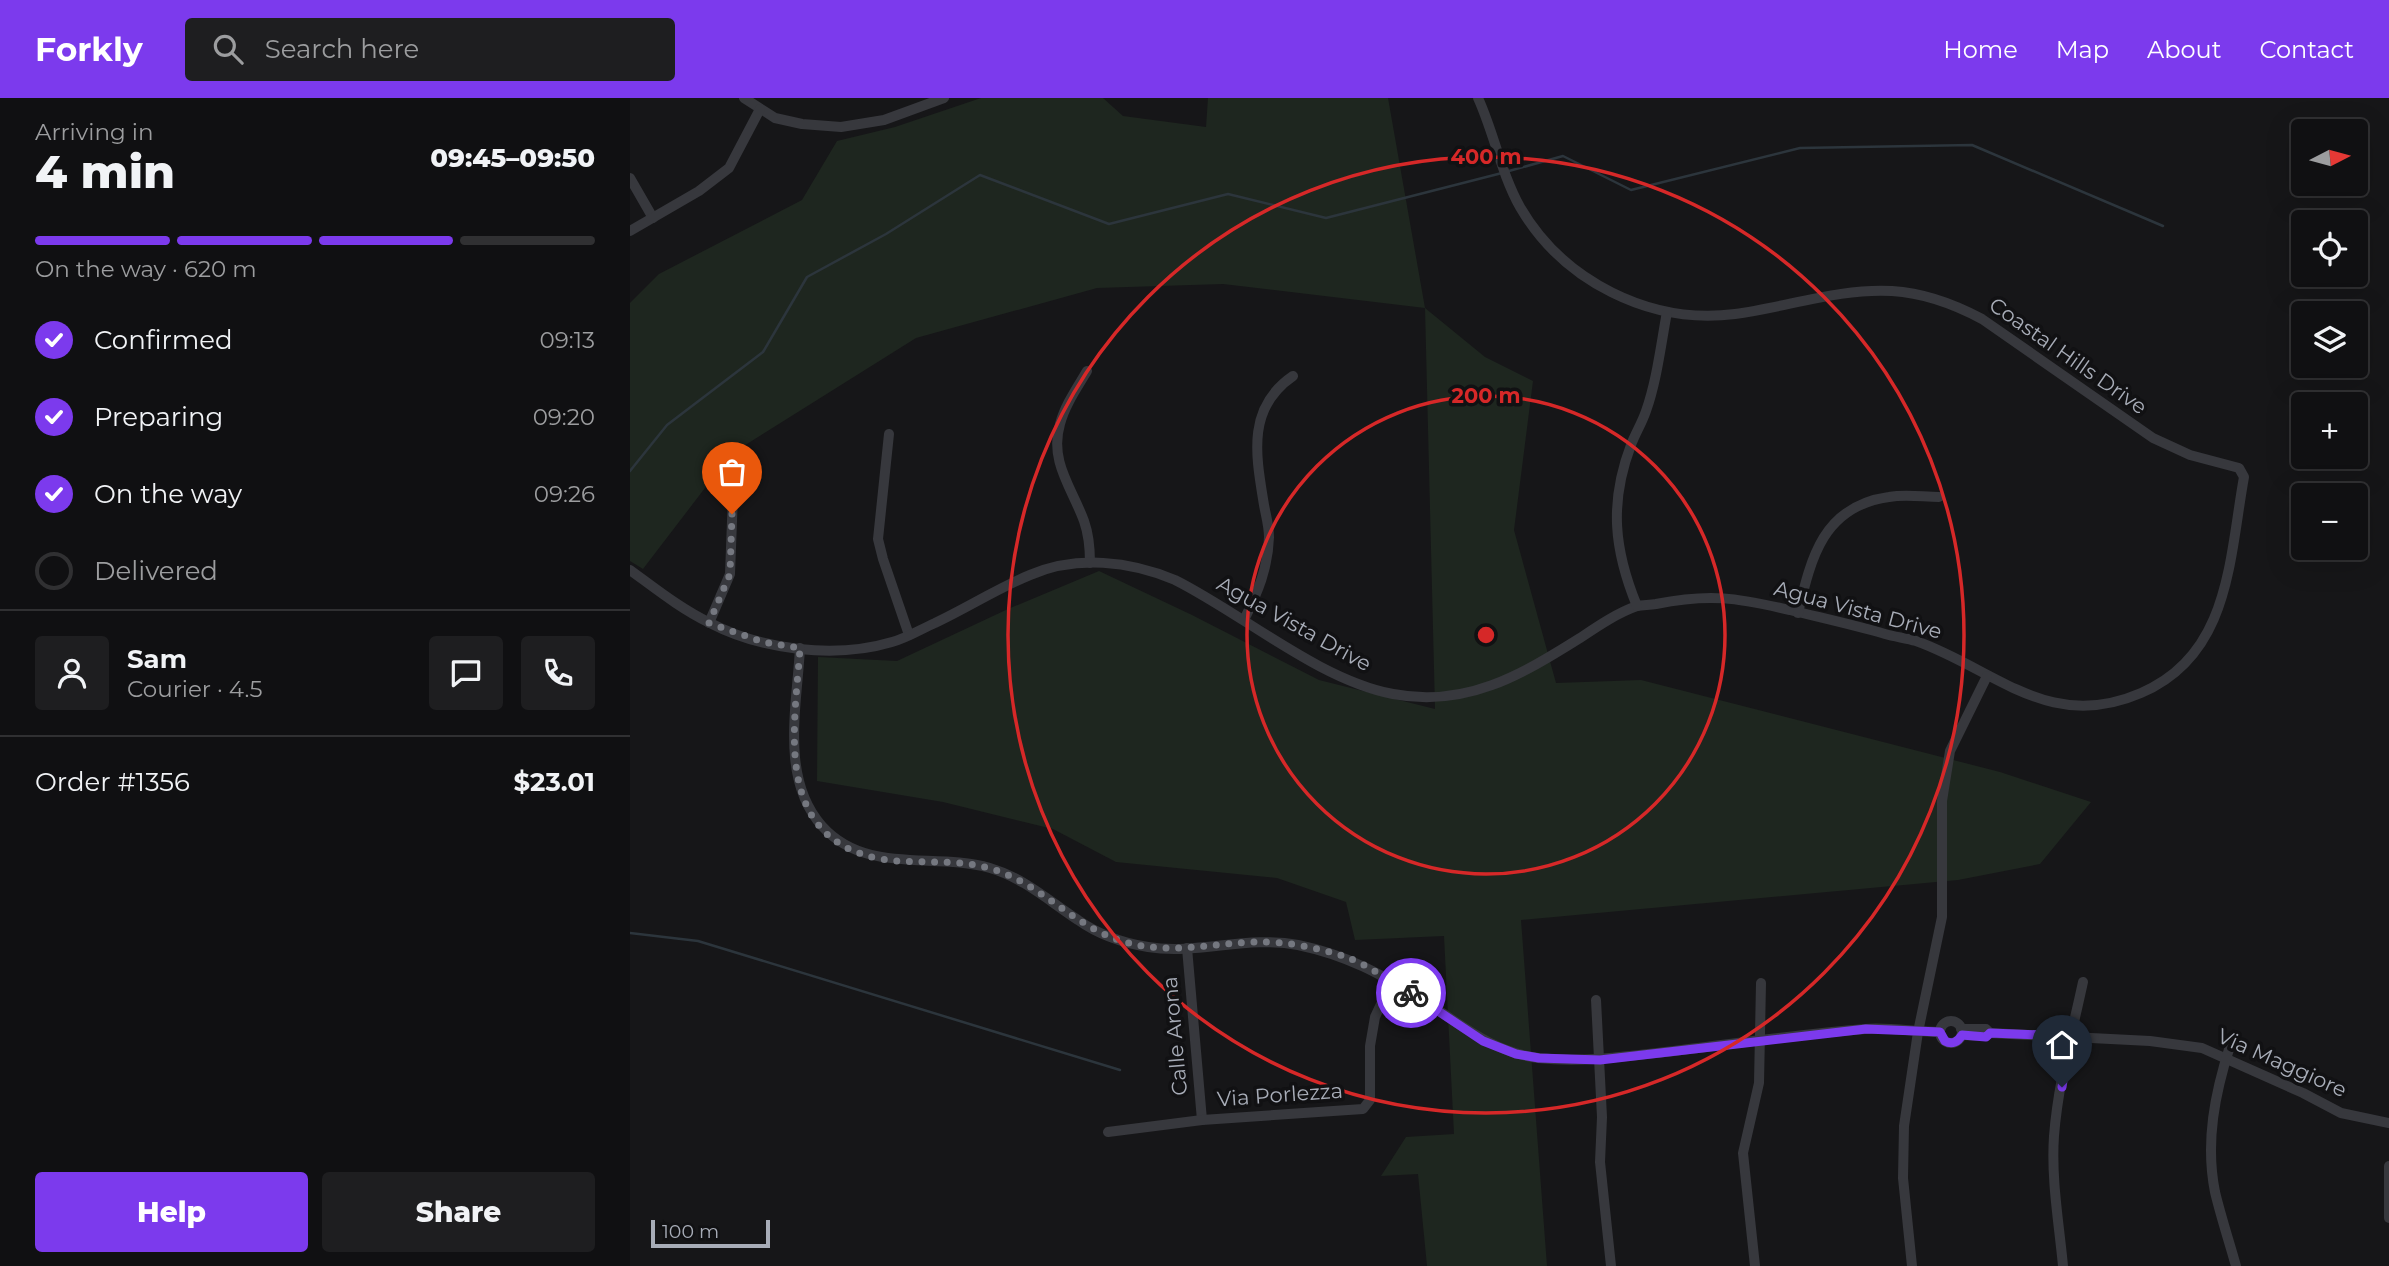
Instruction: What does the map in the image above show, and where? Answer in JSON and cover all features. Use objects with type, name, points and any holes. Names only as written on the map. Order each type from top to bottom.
[{"type":"street","points":[[744,98],[775,118],[788,122],[841,127],[884,120],[944,98]]},
{"type":"street","name":"Coastal Hills Drive","points":[[1479,98],[1511,189],[1521,207],[1540,234],[1564,260],[1596,284],[1640,305],[1667,312],[1697,315],[1734,314],[1876,290],[1928,296],[1983,319],[2152,438],[2190,455],[2235,466],[2242,471]]},
{"type":"street","points":[[630,231],[699,191],[729,168],[760,109]]},
{"type":"street","points":[[630,178],[653,218]]},
{"type":"street","points":[[1637,606],[1620,556],[1616,505],[1628,453],[1646,413],[1667,312]]},
{"type":"street","points":[[1087,371],[1058,427],[1057,449],[1063,476],[1086,529],[1090,563]]},
{"type":"street","points":[[1244,620],[1263,578],[1269,545],[1256,451],[1259,426],[1273,394],[1293,376]]},
{"type":"street","points":[[889,434],[878,539],[909,635]]},
{"type":"street","name":"Agua Vista Drive","points":[[630,570],[666,597],[709,623],[763,642],[800,648],[856,648],[892,642],[909,635],[1031,574],[1064,565],[1119,564],[1161,575],[1188,587],[1336,674],[1364,686],[1404,696],[1439,697],[1474,691],[1515,677],[1606,621],[1637,606],[1680,598],[1716,596],[1912,639],[1950,654],[2019,692],[2044,701],[2083,705],[2110,703],[2160,684],[2182,668],[2200,647],[2218,611],[2244,477],[2242,471]]},
{"type":"street","points":[[709,623],[730,574],[733,495]]},
{"type":"street","points":[[1798,613],[1814,553],[1830,528],[1844,515],[1861,505],[1888,497],[1939,497]]},
{"type":"street","points":[[800,648],[794,755],[796,774],[809,809],[820,825],[851,849],[877,858],[965,863],[993,869],[1024,883],[1100,933],[1148,947],[1187,948],[1259,942],[1296,945],[1347,957],[1392,981],[1474,1035],[1504,1050],[1539,1058],[1600,1060],[1866,1029],[1940,1032]]},
{"type":"street","points":[[1912,1266],[1903,1178],[1903,1139],[1907,1096],[1942,917],[1944,783],[1950,751],[1987,676]]},
{"type":"street","name":"Calle Arona","points":[[1187,948],[1202,1120]]},
{"type":"street","name":"Via Porlezza","points":[[1108,1132],[1202,1120],[1363,1109],[1370,1100],[1370,1046],[1375,1017],[1392,981]]},
{"type":"street","points":[[2063,1266],[2054,1146],[2070,1036],[2083,982]]},
{"type":"street","points":[[1755,1266],[1743,1153],[1759,1083],[1760,983]]},
{"type":"street","points":[[1595,1000],[1602,1117],[1600,1162],[1611,1266]]},
{"type":"street","points":[[1954,1022],[1962,1032],[1955,1042],[1948,1043],[1942,1039],[1940,1032],[1942,1026],[1954,1022]]},
{"type":"street","name":"Via Maggiore","points":[[1962,1032],[1986,1037],[1990,1033],[2150,1041],[2202,1048],[2340,1113],[2389,1123]]},
{"type":"street","points":[[2230,1046],[2216,1089],[2212,1157],[2215,1191],[2236,1266]]},
{"type":"street","points":[[2389,1166],[2389,1218]]},
{"type":"shaded area","points":[[981,98],[1103,98],[1123,116],[1206,127],[1208,98],[1388,98],[1425,308],[1223,284],[1097,288],[916,338],[731,454],[643,569],[630,561],[630,303],[659,274],[802,200],[837,141],[895,127]]},
{"type":"shaded area","points":[[1425,308],[1485,357],[1533,381],[1514,530],[1556,683],[1641,680],[2000,772],[2091,802],[2040,864],[1958,880],[1521,920],[1547,1266],[1427,1266],[1418,1174],[1381,1176],[1406,1137],[1454,1134],[1444,936],[1355,940],[1346,902],[1277,878],[1116,862],[1053,829],[943,802],[817,781],[818,657],[897,661],[1008,609],[1099,571],[1319,680],[1435,709]]},
{"type":"waterway","points":[[1509,171],[1563,156],[1631,190],[1800,148],[1972,145],[2163,226]]},
{"type":"waterway","points":[[630,471],[667,425],[763,352],[807,277],[886,234],[980,175],[1109,224],[1228,194],[1326,218],[1502,173]]},
{"type":"waterway","points":[[630,933],[698,941],[1120,1070]]},
{"type":"way so far","points":[[732,514],[730,574],[709,623],[744,637],[800,648],[794,755],[796,774],[809,809],[820,825],[835,838],[851,849],[877,858],[965,863],[993,869],[1024,883],[1080,922],[1125,942],[1161,949],[1259,942],[1296,945],[1347,957],[1411,993]]},
{"type":"route","points":[[1411,993],[1483,1041],[1516,1054],[1539,1058],[1600,1060],[1881,1028],[1940,1032],[1948,1043],[1958,1041],[1962,1035],[1986,1037],[1990,1033],[2070,1036],[2062,1087]]}]
